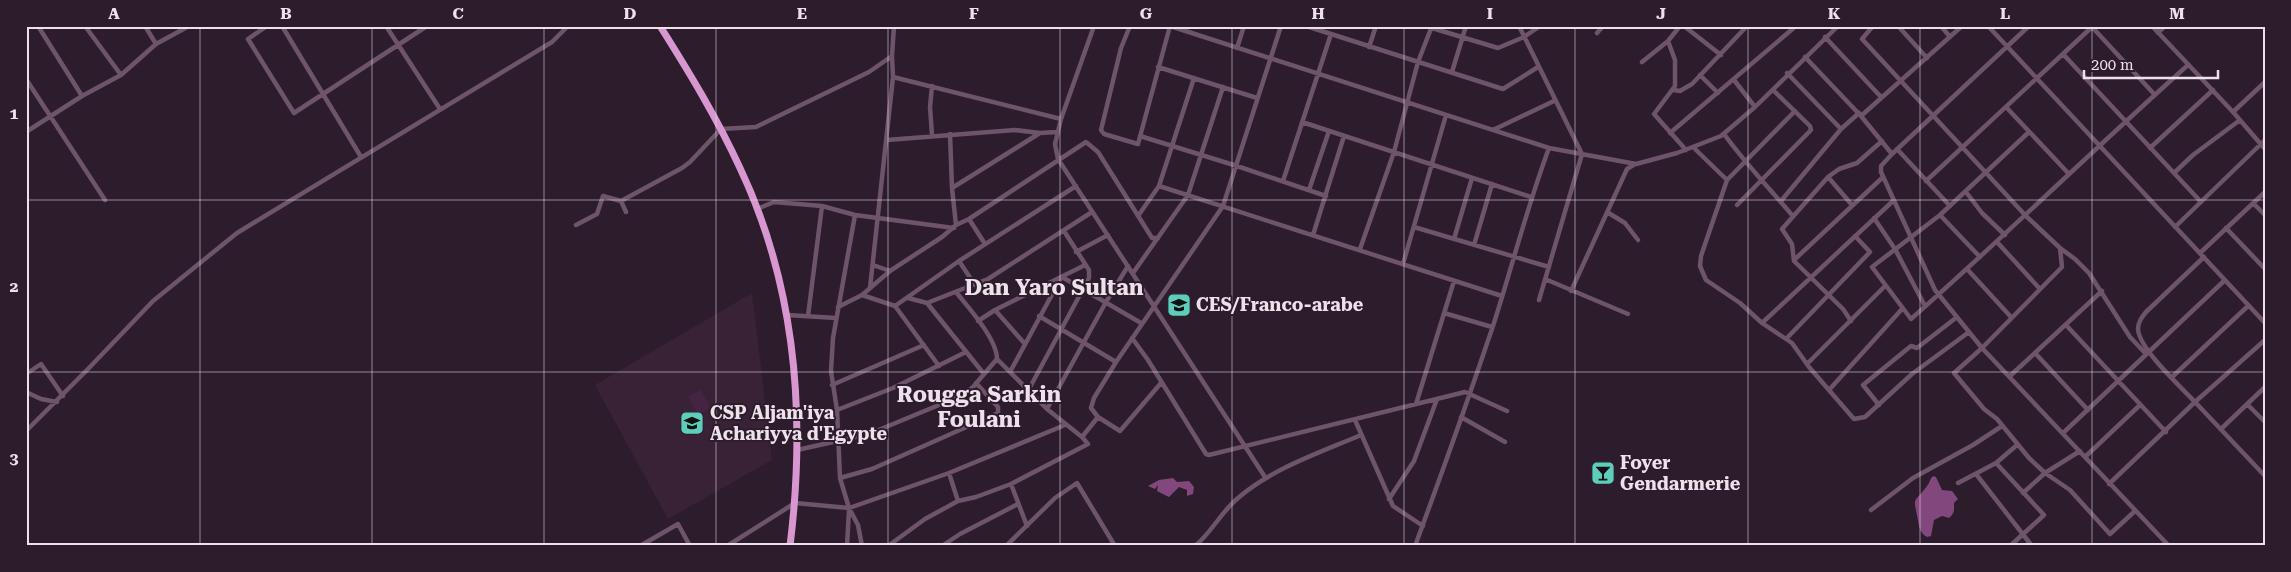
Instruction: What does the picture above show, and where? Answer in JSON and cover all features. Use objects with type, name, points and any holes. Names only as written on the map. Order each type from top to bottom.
[{"type":"highway","points":[[660,26],[721,129],[757,209],[772,252],[787,315],[795,375],[797,450],[790,546]]},
{"type":"street","points":[[38,26],[82,96]]},
{"type":"street","points":[[85,26],[121,75]]},
{"type":"street","points":[[145,26],[156,44]]},
{"type":"street","points":[[26,132],[82,96],[121,75],[156,44],[189,26]]},
{"type":"street","points":[[267,26],[248,39],[294,113],[427,26]]},
{"type":"street","points":[[282,26],[361,157]]},
{"type":"street","points":[[386,26],[440,109]]},
{"type":"street","points":[[26,431],[63,396],[170,285],[237,233],[552,42],[568,26]]},
{"type":"street","points":[[869,290],[887,140],[893,76],[894,26]]},
{"type":"street","points":[[1094,26],[1061,119],[1055,148],[1058,159],[1265,477]]},
{"type":"street","points":[[1130,26],[1121,48],[1102,132],[1138,144],[1170,26],[1549,148],[1636,164]]},
{"type":"street","points":[[1238,48],[1244,26]]},
{"type":"street","points":[[1161,383],[1120,431],[1098,417],[1091,406],[1116,362],[1223,206],[1281,26]]},
{"type":"street","points":[[1306,26],[1503,89],[1538,67]]},
{"type":"street","points":[[1369,47],[1376,26]]},
{"type":"street","points":[[1452,72],[1466,26]]},
{"type":"street","points":[[1519,26],[1554,101],[1582,154],[1539,300]]},
{"type":"street","points":[[1360,249],[1394,152],[1418,62],[1432,27],[1498,48],[1524,37],[1540,26]]},
{"type":"street","points":[[1598,33],[1603,26]]},
{"type":"street","points":[[1642,62],[1668,41],[1680,26]]},
{"type":"street","points":[[1684,26],[1721,55]]},
{"type":"street","points":[[1686,150],[1654,114],[1667,95],[1674,90],[1680,91],[1684,89],[1721,55],[1747,26]]},
{"type":"street","points":[[1670,133],[1796,26]]},
{"type":"street","points":[[1571,291],[1627,169],[1636,164],[1694,148],[1724,134],[1755,107],[1787,73],[1838,26]]},
{"type":"street","points":[[1873,26],[1862,39],[2026,216],[2060,248],[2075,259],[2102,291],[2130,337],[2172,377],[2265,476]]},
{"type":"street","points":[[1898,26],[1927,58]]},
{"type":"street","points":[[1941,26],[1950,37]]},
{"type":"street","points":[[1781,201],[1841,129],[1902,81],[1962,26]]},
{"type":"street","points":[[1988,26],[2265,323]]},
{"type":"street","points":[[2030,26],[1892,154],[1881,167],[1882,178],[1938,295],[1982,348],[2168,546]]},
{"type":"street","points":[[2152,26],[2213,90],[2265,149]]},
{"type":"street","points":[[2158,33],[2165,26]]},
{"type":"street","points":[[1926,181],[2092,27],[2155,95]]},
{"type":"street","points":[[1283,182],[1331,34]]},
{"type":"street","points":[[1825,37],[1881,97]]},
{"type":"street","points":[[1668,41],[1675,60],[1674,90]]},
{"type":"street","points":[[2063,54],[2202,202]]},
{"type":"street","points":[[576,225],[597,214],[604,196],[621,201],[690,162],[721,129],[756,128],[869,72],[892,56]]},
{"type":"street","points":[[1805,57],[1860,115],[1892,154]]},
{"type":"street","points":[[2029,132],[1940,215],[1872,267],[1911,319],[2026,216],[2125,121],[2188,65]]},
{"type":"street","points":[[1158,67],[1257,98]]},
{"type":"street","points":[[1787,73],[1841,129]]},
{"type":"street","points":[[1700,75],[1718,93]]},
{"type":"street","points":[[893,76],[1061,119]]},
{"type":"street","points":[[1138,216],[1159,186],[1194,78]]},
{"type":"street","points":[[26,79],[105,200]]},
{"type":"street","points":[[1734,80],[1755,107]]},
{"type":"street","points":[[2233,112],[2265,82]]},
{"type":"street","points":[[932,86],[930,107],[932,135]]},
{"type":"street","points":[[1133,273],[1188,195],[1223,87]]},
{"type":"street","points":[[1737,205],[1811,130],[1810,126],[1772,90]]},
{"type":"street","points":[[2150,148],[2213,90]]},
{"type":"street","points":[[1493,130],[1554,101]]},
{"type":"street","points":[[2006,107],[2069,174]]},
{"type":"street","points":[[1795,111],[1727,180],[1710,228],[1700,266],[1706,280],[1740,303],[1762,323],[1795,346],[1806,364],[1854,419],[1865,418],[1918,369],[1968,332]]},
{"type":"street","points":[[1403,264],[1446,116]]},
{"type":"street","points":[[2174,173],[2240,120]]},
{"type":"street","points":[[1302,122],[1531,197]]},
{"type":"street","points":[[887,140],[1015,130],[1040,133],[1058,132]]},
{"type":"street","points":[[1309,190],[1329,132]]},
{"type":"street","points":[[952,188],[1040,133]]},
{"type":"street","points":[[950,134],[955,226]]},
{"type":"street","points":[[1724,134],[1745,163],[1762,179],[1792,215]]},
{"type":"street","points":[[1140,136],[1202,154],[1326,196]]},
{"type":"street","points":[[1313,235],[1344,136]]},
{"type":"street","points":[[2175,227],[2265,140]]},
{"type":"street","points":[[1850,321],[1830,295],[1794,260],[1792,244],[1782,229],[1792,215],[1828,177],[1839,169],[1858,162],[1882,141]]},
{"type":"street","points":[[838,307],[862,295],[890,272],[955,226],[969,219],[1086,142],[1094,147],[1152,238],[1158,238]]},
{"type":"street","points":[[1415,546],[1492,327],[1531,197],[1549,148]]},
{"type":"street","points":[[1694,148],[1727,180]]},
{"type":"street","points":[[1897,150],[1950,206]]},
{"type":"street","points":[[1828,177],[1852,205]]},
{"type":"street","points":[[1454,239],[1472,178]]},
{"type":"street","points":[[1794,260],[1882,178]]},
{"type":"street","points":[[1474,245],[1492,184]]},
{"type":"street","points":[[895,306],[959,261],[1076,186]]},
{"type":"street","points":[[1159,186],[1502,296]]},
{"type":"street","points":[[1966,192],[1982,213],[2005,235]]},
{"type":"street","points":[[2200,253],[2265,192]]},
{"type":"street","points":[[621,201],[626,212]]},
{"type":"street","points":[[1762,323],[1893,201]]},
{"type":"street","points":[[757,209],[774,202],[822,206],[855,215],[955,226]]},
{"type":"street","points":[[2253,203],[2265,216]]},
{"type":"street","points":[[808,316],[822,206]]},
{"type":"street","points":[[908,298],[928,303],[976,285],[1092,212]]},
{"type":"street","points":[[1607,212],[1625,223],[1638,240]]},
{"type":"street","points":[[855,215],[831,356],[832,384],[837,410],[840,478],[849,508],[858,525],[862,546]]},
{"type":"street","points":[[1940,215],[1980,257]]},
{"type":"street","points":[[1874,218],[1895,249],[1925,306]]},
{"type":"street","points":[[969,219],[986,244]]},
{"type":"street","points":[[1414,227],[1549,267]]},
{"type":"street","points":[[2226,228],[2265,269]]},
{"type":"street","points":[[1029,389],[1089,278],[1089,270],[1064,231]]},
{"type":"street","points":[[1076,252],[1108,235]]},
{"type":"street","points":[[1786,338],[1870,252],[1855,236]]},
{"type":"street","points":[[1997,242],[2040,289]]},
{"type":"street","points":[[2060,248],[2062,267],[1982,348],[1954,373],[1984,409],[1997,419],[2017,445],[2045,473],[2070,490],[2110,534],[2135,511]]},
{"type":"street","points":[[2148,353],[2138,331],[2140,320],[2204,257]]},
{"type":"street","points":[[959,261],[976,285]]},
{"type":"street","points":[[873,265],[890,272]]},
{"type":"street","points":[[978,321],[995,310],[1085,265]]},
{"type":"street","points":[[1047,410],[1084,341],[1128,266]]},
{"type":"street","points":[[1968,269],[2011,317]]},
{"type":"street","points":[[1062,277],[1142,323]]},
{"type":"street","points":[[1010,372],[1062,277]]},
{"type":"street","points":[[1545,279],[1628,314]]},
{"type":"street","points":[[2063,433],[2224,280]]},
{"type":"street","points":[[1416,404],[1454,281]]},
{"type":"street","points":[[1806,364],[1885,286]]},
{"type":"street","points":[[2010,376],[2102,291]]},
{"type":"street","points":[[888,546],[925,519],[958,501],[976,497],[1011,484],[1088,444],[1082,437],[1047,410],[1029,389],[997,358],[995,349],[978,321],[956,292]]},
{"type":"street","points":[[862,295],[895,306],[939,366]]},
{"type":"street","points":[[928,303],[984,374]]},
{"type":"street","points":[[2172,377],[2248,306]]},
{"type":"street","points":[[1829,390],[1902,309]]},
{"type":"street","points":[[995,310],[1025,344]]},
{"type":"street","points":[[1444,313],[1492,327]]},
{"type":"street","points":[[787,315],[836,318]]},
{"type":"street","points":[[1039,316],[1084,341],[1116,362]]},
{"type":"street","points":[[1880,405],[1862,385],[1911,346],[1914,348],[1919,347],[1956,317]]},
{"type":"street","points":[[2066,325],[2166,432]]},
{"type":"street","points":[[1132,338],[1148,360],[1206,454],[1209,455],[1465,392],[1507,411]]},
{"type":"street","points":[[2109,484],[2166,432],[2195,402],[2265,340]]},
{"type":"street","points":[[832,384],[924,345]]},
{"type":"street","points":[[837,410],[894,388],[966,352]]},
{"type":"street","points":[[2035,354],[2088,410]]},
{"type":"street","points":[[797,450],[869,434],[963,395],[997,358]]},
{"type":"street","points":[[26,374],[41,364],[63,396]]},
{"type":"street","points":[[840,478],[872,469],[998,413],[998,407],[976,383]]},
{"type":"street","points":[[2221,429],[2265,387]]},
{"type":"street","points":[[26,392],[41,399],[57,402]]},
{"type":"street","points":[[1389,499],[1414,461],[1437,399]]},
{"type":"street","points":[[2247,404],[2265,422]]},
{"type":"street","points":[[2085,457],[2140,405]]},
{"type":"street","points":[[1082,437],[1098,417]]},
{"type":"street","points":[[1461,417],[1505,442]]},
{"type":"street","points":[[1355,420],[1393,506],[1423,526]]},
{"type":"street","points":[[727,546],[794,503],[849,508],[949,473],[1065,425]]},
{"type":"street","points":[[1871,510],[1913,478],[1973,445],[2002,426]]},
{"type":"street","points":[[1195,546],[1205,538],[1223,512],[1265,477],[1360,435]]},
{"type":"street","points":[[1958,483],[1996,463],[2017,445]]},
{"type":"street","points":[[2023,493],[2045,473],[2080,451]]},
{"type":"street","points":[[1996,463],[2044,515],[2010,546]]},
{"type":"street","points":[[949,473],[958,501]]},
{"type":"street","points":[[1976,474],[2032,546]]},
{"type":"street","points":[[1006,546],[1055,498],[1077,483],[1115,546]]},
{"type":"street","points":[[1011,484],[1027,526]]},
{"type":"street","points":[[942,546],[960,534],[1018,504]]},
{"type":"street","points":[[846,546],[849,508]]},
{"type":"street","points":[[640,546],[678,524],[690,546]]},
{"type":"shaded area","name":"CSP Aljam'iya Achariyya d'Egypte","points":[[752,293],[772,460],[668,519],[595,385]]},
{"type":"shaded area","points":[[701,390],[711,408],[698,415],[688,396]]},
{"type":"shaded area","points":[[1933,476],[1936,477],[1942,490],[1952,491],[1958,499],[1954,503],[1952,515],[1949,518],[1942,516],[1934,520],[1931,536],[1927,537],[1919,527],[1915,501]]},
{"type":"shaded area","points":[[1173,478],[1177,482],[1189,481],[1194,487],[1193,494],[1187,496],[1187,490],[1179,487],[1169,497],[1157,491],[1158,485],[1155,489],[1148,486],[1159,480]]},
{"type":"place","name":"CES/Franco-arabe","points":[[1179,305]]},
{"type":"place","name":"CSP Aljam'iya Achariyya d'Egypte","points":[[692,423]]},
{"type":"place","name":"Foyer Gendarmerie","points":[[1603,473]]},
{"type":"district","name":"Dan Yaro Sultan","points":[[1054,287]]},
{"type":"district","name":"Rougga Sarkin Foulani","points":[[979,406]]}]
